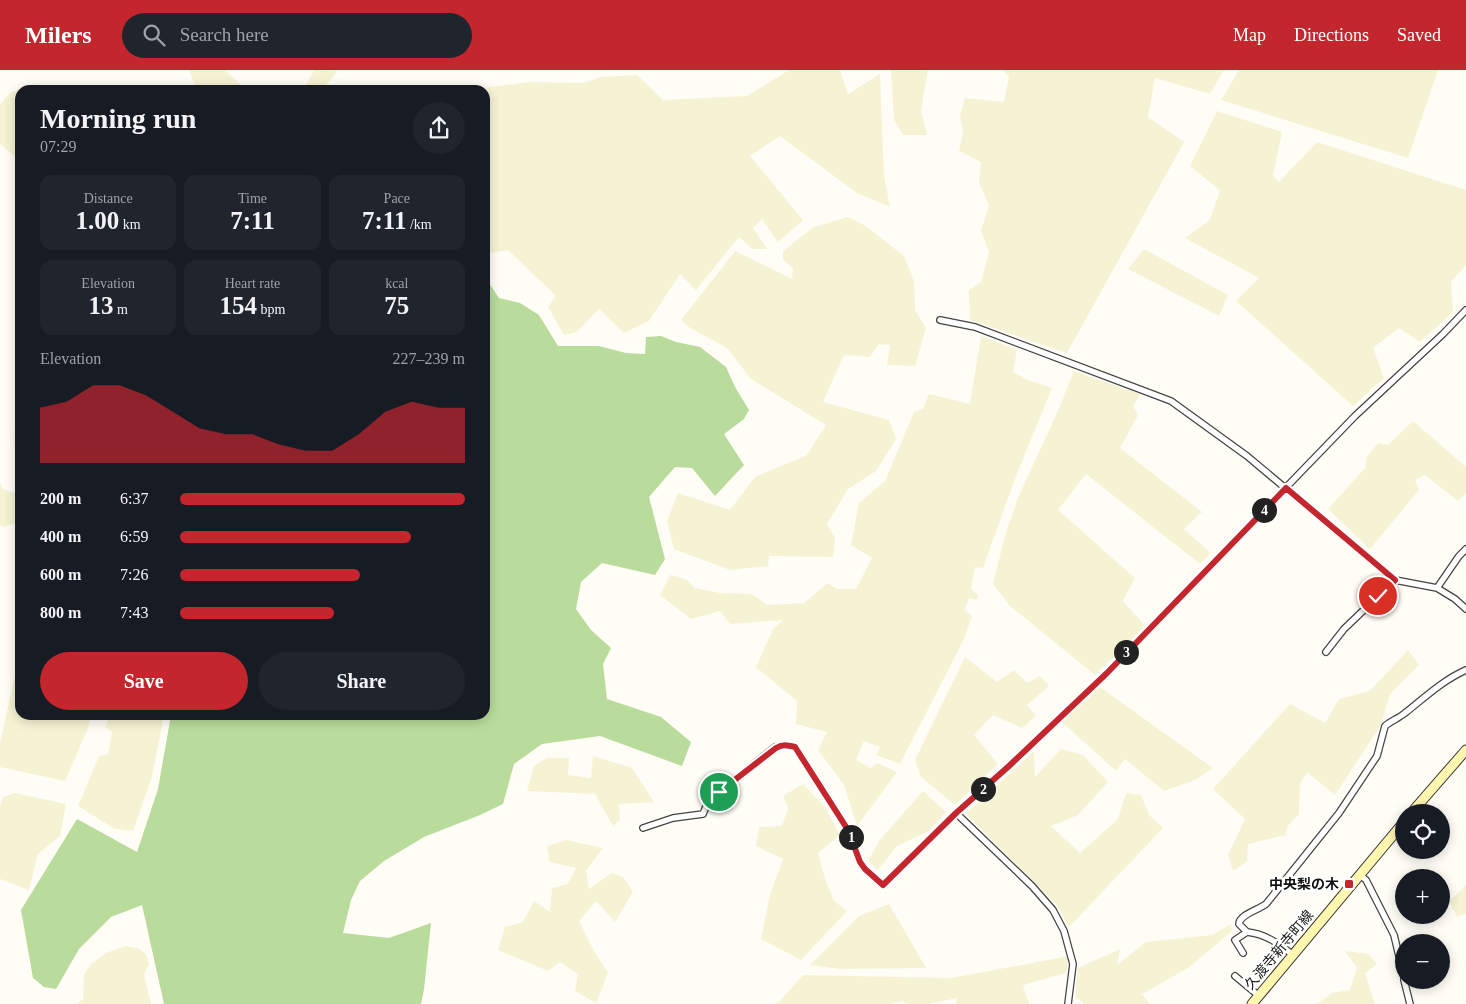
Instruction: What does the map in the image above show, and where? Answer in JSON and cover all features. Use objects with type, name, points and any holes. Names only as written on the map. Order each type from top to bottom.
[{"type":"main road","points":[[1419,804],[1466,750]]},
{"type":"main road","name":"久渡寺新寺町線","points":[[1252,1004],[1395,833]]},
{"type":"street","points":[[643,828],[673,818],[703,814],[707,804],[719,792],[776,748],[781,745],[789,745],[795,747],[799,752],[848,830],[860,862],[883,885],[956,813],[1009,766],[1107,673],[1355,416],[1466,310]]},
{"type":"street","points":[[940,320],[975,328],[1171,401],[1248,456],[1395,580],[1436,588],[1466,608]]},
{"type":"street","points":[[1436,588],[1466,549]]},
{"type":"street","points":[[1326,652],[1344,628],[1395,580]]},
{"type":"street","points":[[1293,955],[1276,941],[1265,936],[1247,932],[1239,924],[1239,920],[1241,917],[1256,911],[1266,904],[1338,812],[1377,756],[1385,726],[1402,716],[1436,688],[1466,670]]},
{"type":"street","points":[[956,813],[1032,886],[1053,910],[1064,931],[1073,964],[1068,1004]]},
{"type":"street","points":[[1360,875],[1366,880],[1395,939]]},
{"type":"street","points":[[1243,953],[1235,940],[1247,932]]},
{"type":"street","points":[[1235,976],[1259,996]]},
{"type":"street","points":[[1406,989],[1410,1004]]},
{"type":"shaded area","points":[[189,70],[225,70],[241,85],[195,85]]},
{"type":"shaded area","points":[[314,70],[335,70],[337,72],[326,85],[306,85]]},
{"type":"shaded area","points":[[789,70],[840,70],[848,94],[880,74],[884,175],[890,207],[857,193],[780,136],[750,156],[803,220],[778,242],[762,219],[753,228],[767,249],[752,249],[739,237],[696,290],[680,274],[649,321],[624,333],[599,309],[577,332],[564,335],[548,307],[556,296],[508,250],[490,252],[490,87],[530,82],[584,83],[601,77],[637,75],[663,100],[747,96]]},
{"type":"shaded area","points":[[891,70],[928,70],[921,110],[927,135],[903,135],[894,120]]},
{"type":"shaded area","points":[[1002,70],[1224,70],[1210,94],[1155,78],[1148,117],[1184,142],[1067,353],[970,320],[969,290],[981,282],[989,252],[981,231],[989,205],[979,183],[981,162],[959,151],[963,132],[960,115],[965,98],[1004,102],[1009,76]]},
{"type":"shaded area","points":[[1239,70],[1438,70],[1408,158],[1221,100]]},
{"type":"shaded area","points":[[15,91],[15,157],[0,144],[0,104],[10,93]]},
{"type":"shaded area","points":[[1217,111],[1282,132],[1273,176],[1279,182],[1317,142],[1466,190],[1466,265],[1451,282],[1453,312],[1420,342],[1399,328],[1373,348],[1384,378],[1353,406],[1236,301],[1259,278],[1185,238],[1210,220],[1220,190],[1190,166]]},
{"type":"shaded area","points":[[848,217],[866,226],[904,256],[914,281],[915,310],[926,328],[915,366],[887,365],[890,345],[879,344],[870,357],[844,355],[823,402],[889,420],[896,439],[876,471],[848,489],[827,524],[835,538],[833,557],[769,556],[768,566],[730,570],[674,549],[667,521],[678,493],[730,510],[755,477],[807,455],[826,425],[751,379],[727,348],[690,328],[681,320],[735,251],[792,279],[793,268],[783,260],[783,251],[814,227]]},
{"type":"shaded area","points":[[1144,249],[1228,295],[1219,316],[1128,269]]},
{"type":"shaded area","points":[[981,336],[1017,350],[1013,372],[1028,380],[1052,388],[1014,481],[983,568],[975,567],[971,588],[978,595],[977,600],[969,598],[964,610],[972,616],[964,639],[900,764],[876,755],[880,747],[864,741],[856,760],[871,768],[877,763],[897,772],[857,826],[844,785],[818,750],[827,732],[796,724],[797,701],[756,667],[773,629],[783,620],[730,624],[720,611],[691,619],[660,595],[670,575],[686,579],[695,588],[720,593],[752,594],[767,605],[804,603],[828,583],[837,589],[856,589],[872,558],[851,545],[859,503],[885,481],[914,412],[923,409],[929,394],[970,404]]},
{"type":"shaded area","points":[[1074,371],[1140,394],[1133,406],[1138,415],[1120,448],[1202,512],[1184,529],[1211,553],[1200,564],[1086,474],[1058,510],[1135,578],[1123,601],[1145,626],[1095,675],[1010,606],[993,584],[1006,532],[1020,493],[1058,411]]},
{"type":"shaded area","points":[[1413,421],[1466,467],[1466,493],[1458,501],[1425,475],[1415,480],[1419,490],[1370,549],[1328,509],[1366,467],[1366,458],[1378,443],[1388,445]]},
{"type":"shaded area","points":[[0,483],[3,489],[15,493],[15,523],[3,527],[0,524]]},
{"type":"shaded area","points":[[1408,650],[1419,665],[1390,694],[1381,725],[1335,795],[1307,772],[1300,784],[1299,814],[1287,827],[1286,835],[1248,844],[1247,861],[1233,871],[1228,855],[1245,819],[1213,789],[1290,704],[1325,723],[1339,699],[1370,691]]},
{"type":"shaded area","points":[[965,657],[997,682],[1014,670],[1027,683],[1040,676],[1049,686],[1027,705],[1036,716],[1022,728],[993,715],[974,735],[998,764],[955,805],[921,777],[915,760]]},
{"type":"shaded area","points":[[15,676],[15,720],[90,720],[65,781],[0,767],[0,743]]},
{"type":"shaded area","points":[[1100,687],[1213,768],[1195,780],[1164,791],[1125,759],[1116,771],[1062,722]]},
{"type":"shaded area","points":[[108,720],[163,720],[152,777],[133,831],[115,829],[78,806],[99,756],[108,755],[112,732],[105,727]]},
{"type":"shaded area","points":[[1061,749],[1083,755],[1108,782],[1078,815],[1051,826],[1080,853],[1118,819],[1126,793],[1141,795],[1149,815],[1163,828],[1069,927],[1057,905],[966,814],[1034,751],[1035,777]]},
{"type":"shaded area","points":[[593,756],[632,768],[654,802],[619,804],[620,820],[613,826],[595,794],[527,791],[534,766],[547,758],[569,758],[568,775],[591,778]]},
{"type":"shaded area","points":[[803,784],[825,807],[840,835],[818,853],[825,879],[834,901],[847,911],[801,960],[761,939],[770,895],[783,859],[756,846],[759,827],[782,826],[788,808],[783,796]]},
{"type":"shaded area","points":[[923,791],[946,812],[929,831],[897,846],[878,870],[868,861],[879,841]]},
{"type":"shaded area","points":[[15,793],[66,804],[60,836],[38,854],[29,890],[0,879],[0,806],[3,797]]},
{"type":"shaded area","points":[[566,840],[603,848],[586,871],[589,889],[612,873],[623,877],[633,892],[615,922],[596,901],[579,921],[594,951],[608,973],[596,1003],[575,991],[578,974],[560,962],[548,971],[498,950],[505,927],[523,922],[534,901],[550,912],[552,888],[568,884],[576,868],[550,862],[547,846]]},
{"type":"shaded area","points":[[1466,885],[1466,913],[1457,917],[1450,900]]},
{"type":"shaded area","points":[[889,904],[926,968],[840,969],[810,965],[859,916]]},
{"type":"shaded area","points":[[1231,924],[1232,931],[1188,968],[1142,994],[1150,1004],[1083,1004],[1083,1002],[1075,997],[1078,968],[1120,949],[1117,965],[1146,942],[1212,935]]},
{"type":"shaded area","points":[[125,946],[138,948],[146,954],[149,964],[144,974],[151,1004],[77,1004],[83,999],[84,975],[91,964],[106,953]]},
{"type":"shaded area","points":[[1345,951],[1368,954],[1377,964],[1365,973],[1375,1004],[1317,1004],[1332,993],[1350,990],[1357,968]]},
{"type":"shaded area","points":[[1069,956],[1066,973],[1023,985],[1029,1004],[956,1004],[957,998],[928,1004],[907,1004],[902,1001],[891,1004],[774,1004],[779,1002],[803,975],[951,978]]},
{"type":"green space","points":[[490,284],[499,298],[520,303],[539,315],[558,346],[599,346],[626,353],[645,354],[646,337],[661,336],[676,342],[700,347],[726,367],[749,410],[744,419],[724,434],[744,465],[715,496],[692,468],[675,467],[649,497],[665,559],[655,575],[602,563],[581,582],[576,609],[591,630],[611,648],[603,664],[607,699],[661,717],[691,742],[682,766],[600,736],[542,744],[514,764],[503,804],[424,837],[384,861],[360,881],[351,900],[343,933],[389,938],[431,923],[421,1004],[164,1004],[142,905],[111,917],[79,949],[56,989],[44,987],[33,978],[21,910],[77,819],[137,852],[158,789],[170,720],[490,720]]},
{"type":"place","name":"中央梨の木","points":[[1349,884]]},
{"type":"route","points":[[719,792],[781,745],[795,747],[848,830],[860,862],[883,885],[956,813],[1009,766],[1107,673],[1286,488],[1395,580],[1378,596]]}]
